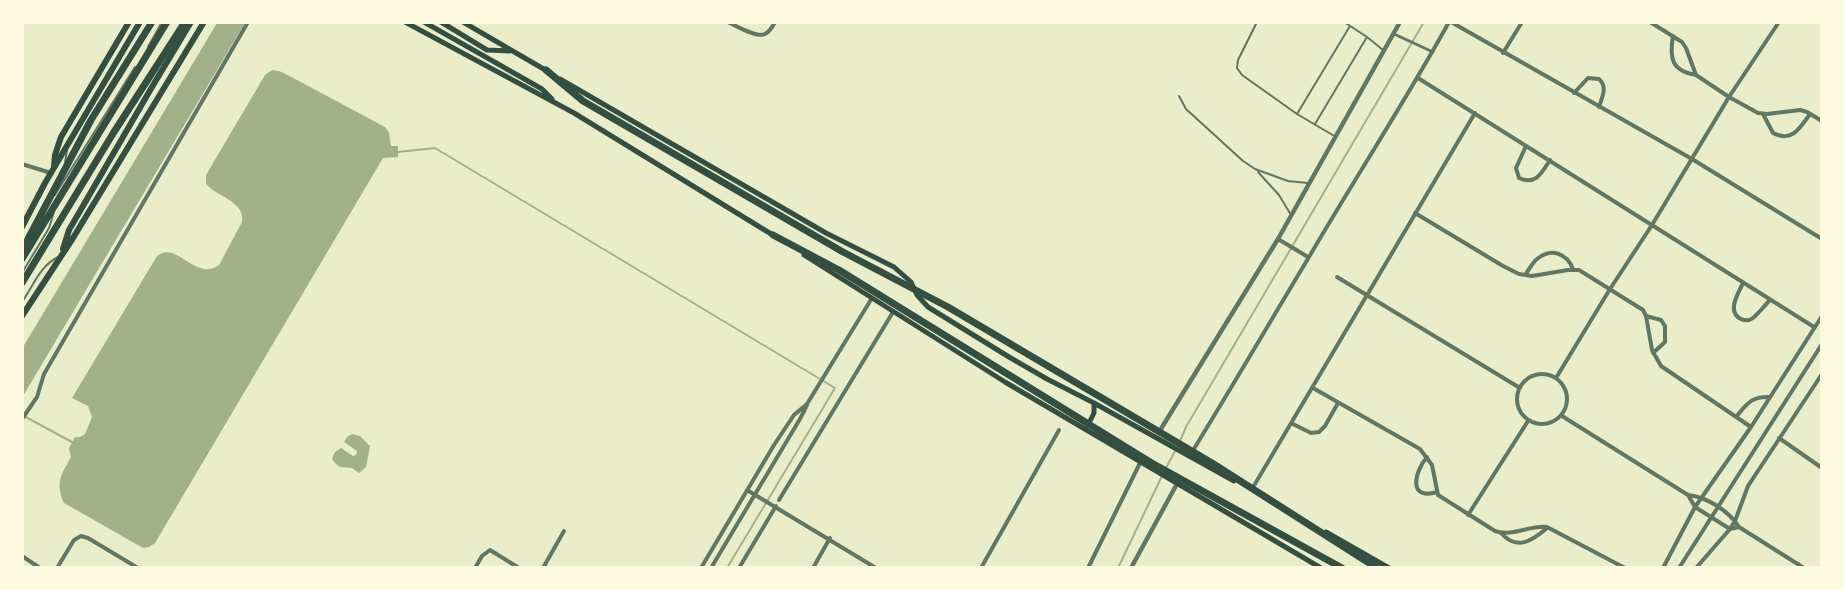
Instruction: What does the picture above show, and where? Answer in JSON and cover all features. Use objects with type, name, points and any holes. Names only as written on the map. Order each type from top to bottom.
[{"type":"highway","points":[[53,171],[55,155],[62,137],[129,22]]},
{"type":"highway","points":[[22,227],[140,22]]},
{"type":"highway","points":[[22,257],[28,239],[92,120],[152,22]]},
{"type":"highway","points":[[22,257],[167,22]]},
{"type":"highway","points":[[22,283],[114,132],[180,30],[188,22]]},
{"type":"highway","points":[[61,255],[69,230],[188,22]]},
{"type":"highway","points":[[22,316],[73,238],[204,22]]},
{"type":"highway","points":[[546,70],[583,101],[843,252],[948,307],[1212,463],[1377,567]]},
{"type":"highway","points":[[773,235],[839,270],[1150,462],[1342,567]]},
{"type":"main road","points":[[405,22],[558,104],[614,137],[1005,382],[1321,567]]},
{"type":"main road","points":[[424,22],[542,89],[558,104]]},
{"type":"main road","points":[[441,22],[487,50],[512,51]]},
{"type":"main road","points":[[463,22],[826,233],[894,267],[911,282],[917,295],[927,307],[1047,380],[1094,403],[1389,567]]},
{"type":"main road","points":[[1085,429],[1094,413],[1094,403]]},
{"type":"street","points":[[24,418],[36,397],[44,374],[248,22]]},
{"type":"street","points":[[728,22],[762,35],[775,22]]},
{"type":"street","points":[[1159,439],[1278,238],[1400,22]]},
{"type":"street","points":[[1190,456],[1450,22],[1692,159],[1821,239]]},
{"type":"street","points":[[1503,53],[1522,22]]},
{"type":"street","points":[[1650,22],[1682,42],[1696,75]]},
{"type":"street","points":[[1557,378],[1729,98],[1779,22]]},
{"type":"street","points":[[1394,34],[1433,52]]},
{"type":"street","points":[[1673,36],[1670,50],[1676,68],[1684,73],[1696,75],[1729,98],[1756,112],[1763,114],[1797,110],[1821,121]]},
{"type":"street","points":[[1418,78],[1814,327]]},
{"type":"street","points":[[1575,93],[1588,78],[1599,79],[1603,82],[1604,88],[1599,107]]},
{"type":"street","points":[[1251,490],[1475,113]]},
{"type":"street","points":[[1763,114],[1773,134],[1785,137],[1795,133],[1810,114]]},
{"type":"street","points":[[1526,146],[1516,168],[1520,178],[1527,181],[1539,178],[1550,160]]},
{"type":"street","points":[[22,164],[53,171]]},
{"type":"street","points":[[1415,213],[1503,266],[1525,275],[1574,269],[1585,272],[1639,307],[1646,316],[1653,353],[1667,371],[1751,427]]},
{"type":"street","points":[[1278,238],[1308,257]]},
{"type":"street","points":[[1525,275],[1538,258],[1549,254],[1564,256],[1574,269]]},
{"type":"street","points":[[1337,277],[1520,388]]},
{"type":"street","points":[[1743,283],[1733,309],[1740,319],[1753,318],[1770,300]]},
{"type":"street","points":[[807,404],[794,415],[774,445],[703,566],[711,567],[872,298]]},
{"type":"street","points":[[779,500],[893,312]]},
{"type":"street","points":[[1646,316],[1661,320],[1665,326],[1665,342],[1653,353]]},
{"type":"street","points":[[1663,567],[1695,507],[1751,427],[1821,316]]},
{"type":"street","points":[[1679,567],[1821,344]]},
{"type":"street","points":[[1696,567],[1730,529],[1748,486],[1821,374]]},
{"type":"street","points":[[1536,375],[1550,375],[1557,378],[1566,389],[1568,396],[1566,410],[1562,416],[1550,424],[1542,425],[1528,421],[1523,416],[1517,402],[1520,388],[1529,378],[1536,375]]},
{"type":"street","points":[[1312,388],[1420,449],[1432,465],[1437,492],[1441,498],[1501,533],[1509,542],[1521,543],[1535,538],[1547,527]]},
{"type":"street","points":[[1736,417],[1750,401],[1770,397]]},
{"type":"street","points":[[1291,423],[1311,433],[1319,432],[1338,403]]},
{"type":"street","points":[[1562,416],[1688,495],[1695,507],[1710,517],[1730,529],[1739,527]]},
{"type":"street","points":[[1468,515],[1528,421]]},
{"type":"street","points":[[981,567],[1059,430]]},
{"type":"street","points":[[1779,438],[1821,468]]},
{"type":"street","points":[[774,445],[782,449]]},
{"type":"street","points":[[1427,457],[1416,476],[1417,486],[1424,493],[1437,492]]},
{"type":"street","points":[[1088,567],[1141,462]]},
{"type":"street","points":[[1134,565],[1177,481]]},
{"type":"street","points":[[747,490],[876,567]]},
{"type":"street","points":[[1688,495],[1702,496],[1735,520],[1739,527],[1804,567]]},
{"type":"street","points":[[739,567],[774,505]]},
{"type":"street","points":[[1501,533],[1540,526],[1547,527],[1625,567]]},
{"type":"street","points":[[543,567],[564,531]]},
{"type":"street","points":[[57,567],[74,540],[81,536],[138,567]]},
{"type":"street","points":[[813,567],[830,538]]},
{"type":"street","points":[[475,567],[482,556],[490,550],[519,567]]},
{"type":"street","points":[[22,556],[39,567]]},
{"type":"lane","points":[[22,248],[162,22]]},
{"type":"lane","points":[[1257,22],[1238,60],[1237,68],[1242,75],[1297,114],[1336,137]]},
{"type":"lane","points":[[1344,22],[1384,51]]},
{"type":"lane","points":[[1297,114],[1350,26]]},
{"type":"lane","points":[[1315,124],[1367,37]]},
{"type":"lane","points":[[1179,96],[1186,109],[1243,161],[1258,171],[1279,195],[1291,215]]},
{"type":"lane","points":[[22,273],[49,228],[68,146]]},
{"type":"lane","points":[[1258,171],[1293,182],[1308,183]]},
{"type":"lane","points":[[22,302],[43,268],[49,261],[61,255]]},
{"type":"shaded area","points":[[217,23],[245,23],[23,396],[23,347]]},
{"type":"shaded area","points":[[272,70],[282,72],[385,127],[389,133],[391,146],[398,146],[398,157],[383,158],[155,543],[143,548],[64,503],[60,484],[62,474],[71,457],[69,448],[75,437],[85,434],[92,417],[88,406],[72,398],[157,256],[164,252],[172,253],[202,269],[210,269],[219,265],[242,222],[242,215],[235,204],[206,184],[206,175],[265,75]]},
{"type":"shaded area","points":[[352,434],[360,436],[370,446],[366,467],[359,473],[352,468],[339,466],[332,459],[335,452],[341,448],[353,456],[356,455],[357,451],[344,442]]},
{"type":"waterway","points":[[1180,441],[1186,427],[1424,22]]},
{"type":"waterway","points":[[398,152],[435,148],[835,388],[727,568]]},
{"type":"waterway","points":[[22,415],[72,442]]},
{"type":"waterway","points":[[1166,468],[1176,449]]},
{"type":"waterway","points":[[1118,568],[1162,476]]}]
